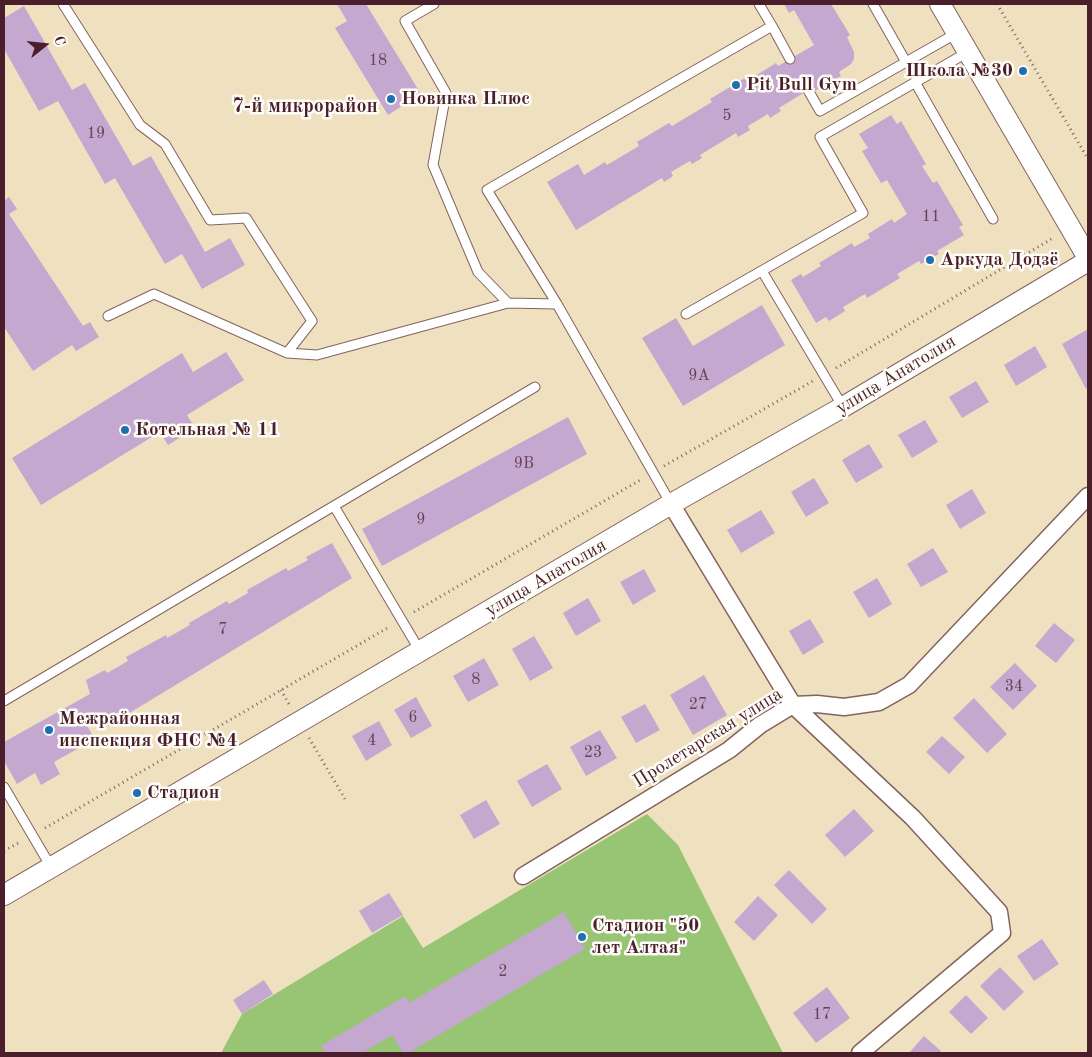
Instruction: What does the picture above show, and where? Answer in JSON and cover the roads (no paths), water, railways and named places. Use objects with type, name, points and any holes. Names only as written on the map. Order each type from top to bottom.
[{"type":"street","points":[[940,4],[1088,259]]},
{"type":"street","name":"улица Анатолия","points":[[4,895],[671,504],[843,407],[1088,259]]},
{"type":"street","name":"Пролетарская улица","points":[[522,876],[729,750],[760,725],[793,705],[817,704],[844,707],[880,702],[909,685],[1088,496]]},
{"type":"street","points":[[671,504],[793,705],[913,818],[999,912],[1002,933],[860,1053]]},
{"type":"lane","points":[[63,4],[140,125],[165,144],[210,220],[246,218],[312,321],[287,352]]},
{"type":"lane","points":[[434,4],[405,21],[446,93],[434,164],[478,272],[508,303]]},
{"type":"lane","points":[[759,4],[790,59]]},
{"type":"lane","points":[[873,4],[906,62]]},
{"type":"lane","points":[[671,504],[557,304],[487,190],[772,26]]},
{"type":"lane","points":[[808,90],[820,111],[957,33]]},
{"type":"lane","points":[[686,314],[863,213],[820,137],[968,52]]},
{"type":"lane","points":[[915,82],[993,219]]},
{"type":"lane","points":[[762,271],[843,407]]},
{"type":"lane","points":[[108,316],[154,294],[287,352],[317,355],[508,303],[557,304]]},
{"type":"lane","points":[[4,701],[535,387]]},
{"type":"lane","points":[[334,506],[420,651]]},
{"type":"lane","points":[[4,787],[52,867]]},
{"type":"place","name":"Школа №30","points":[[1023,71]]},
{"type":"place","name":"Pit Bull Gym","points":[[736,85]]},
{"type":"place","name":"Новинка Плюс","points":[[391,99]]},
{"type":"place","name":"Аркуда Додзё","points":[[930,260]]},
{"type":"place","name":"Котельная № 11","points":[[125,430]]},
{"type":"place","name":"Межрайонная инспекция ФНС №4","points":[[49,730]]},
{"type":"place","name":"Стадион","points":[[137,793]]},
{"type":"place","name":"Стадион \"50 лет Алтая\"","points":[[582,937]]},
{"type":"district","name":"7-й микрорайон","points":[[305,107]]}]
